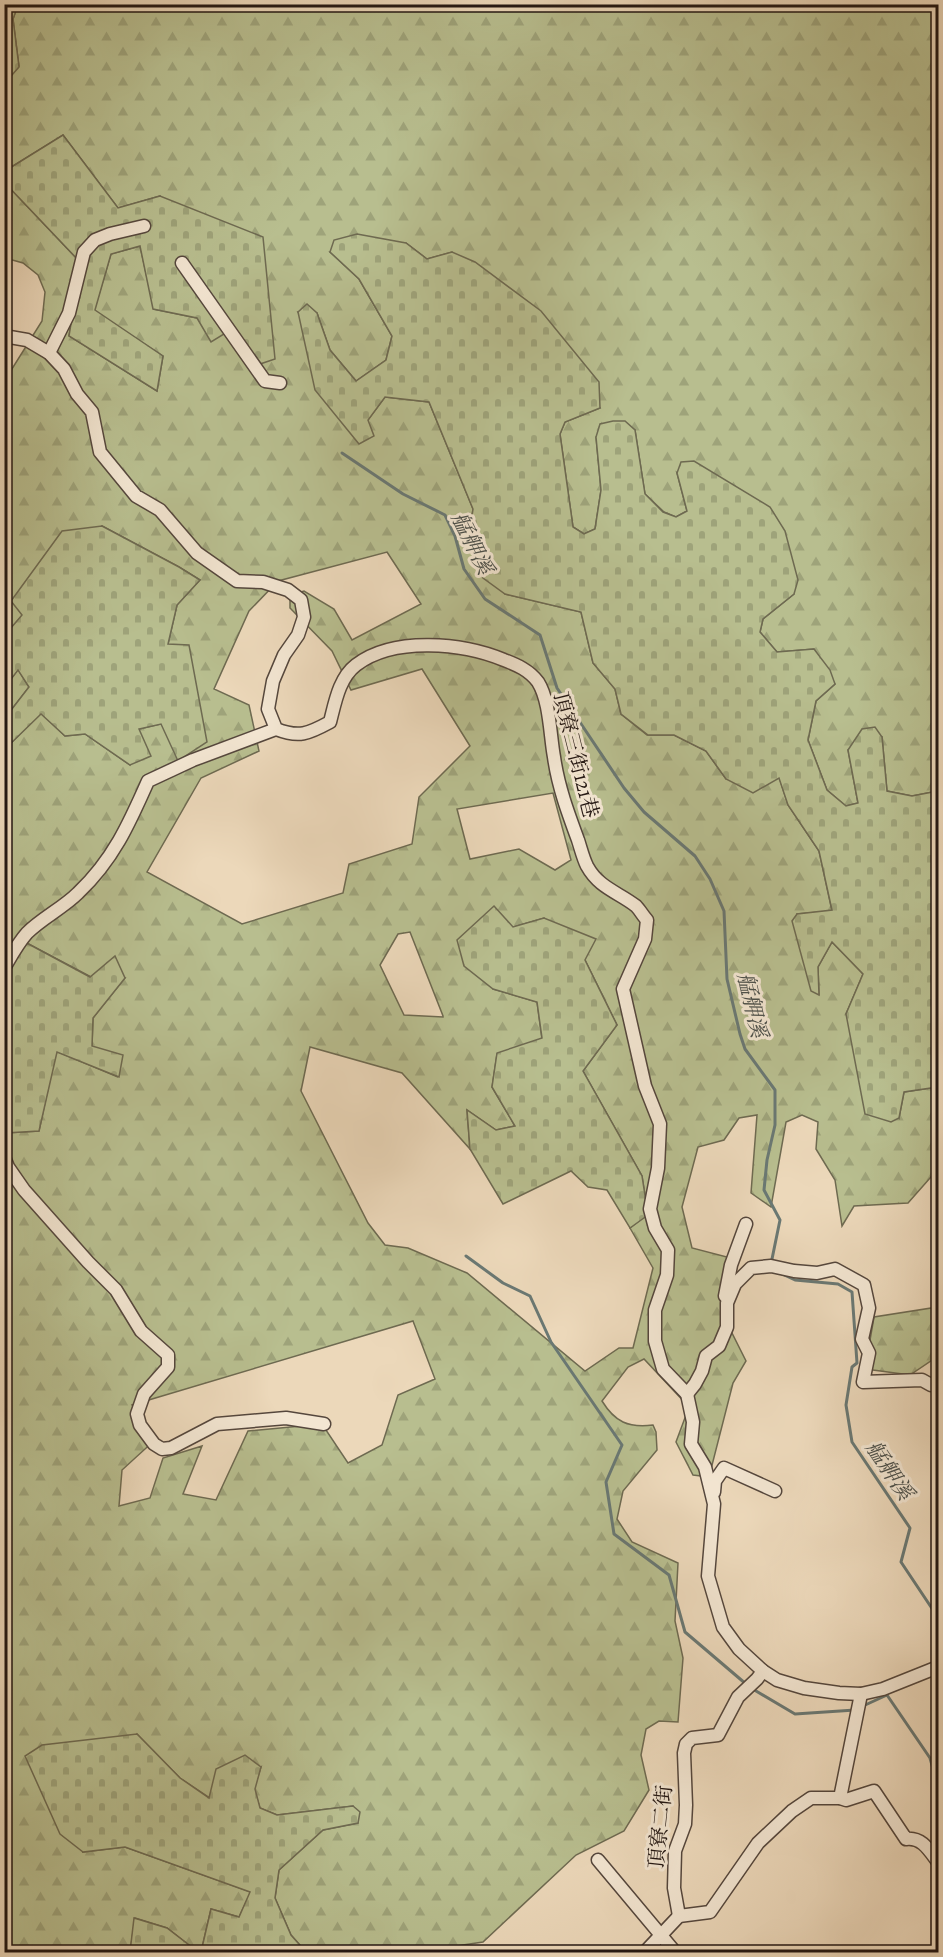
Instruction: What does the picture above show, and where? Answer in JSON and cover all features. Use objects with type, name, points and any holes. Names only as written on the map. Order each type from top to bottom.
[{"type":"street","points":[[49,353],[69,313],[84,252],[95,240],[144,226]]},
{"type":"street","points":[[182,263],[265,381],[280,383]]},
{"type":"street","points":[[4,336],[27,340],[49,353],[63,369],[77,394],[92,412],[100,452],[136,496],[160,510],[197,553],[237,581],[263,582],[288,590],[301,600],[304,617],[298,635],[284,655],[273,681],[268,709],[276,729],[193,760],[148,781],[125,833],[104,866],[77,894],[28,933],[4,968]]},
{"type":"street","name":"頂寮三街121巷","points":[[276,729],[293,736],[312,732],[330,722],[346,675],[356,665],[375,654],[409,646],[443,645],[483,651],[523,668],[538,683],[550,718],[554,758],[563,800],[588,867],[604,887],[637,907],[647,920],[645,939],[623,989],[645,1086],[660,1124],[657,1168],[650,1209],[655,1228],[668,1250],[667,1275],[656,1310],[655,1341],[663,1370],[687,1394]]},
{"type":"street","points":[[4,1157],[24,1190],[116,1290],[141,1331],[168,1355],[168,1367],[144,1394],[137,1414],[140,1425],[154,1444],[162,1449],[171,1448],[217,1424],[286,1418],[324,1424]]},
{"type":"street","points":[[714,1504],[705,1467],[691,1444],[693,1422],[687,1394],[702,1371],[706,1356],[718,1346],[727,1327],[727,1303],[724,1293],[746,1224]]},
{"type":"street","points":[[727,1303],[735,1284],[751,1268],[771,1266],[817,1273],[835,1269],[864,1284],[870,1308],[862,1339],[869,1353],[863,1382],[922,1380],[931,1385],[939,1383]]},
{"type":"street","points":[[775,1491],[724,1468],[715,1481],[713,1536],[708,1576],[723,1627],[760,1675],[804,1688],[839,1694],[861,1694],[883,1689],[939,1667]]},
{"type":"street","name":"頂寮二街","points":[[679,1916],[674,1888],[675,1851],[685,1824],[684,1753],[686,1744],[692,1738],[718,1735],[738,1697],[760,1675]]},
{"type":"street","points":[[840,1798],[861,1694]]},
{"type":"street","points":[[645,1953],[679,1916],[710,1912],[758,1843],[792,1811],[811,1798],[846,1800],[874,1791],[906,1839],[914,1838],[921,1841],[939,1862]]},
{"type":"street","points":[[598,1860],[675,1953]]},
{"type":"green space","points":[[5,4],[18,5],[13,19],[19,67],[5,83]]},
{"type":"green space","points":[[18,5],[938,5],[938,229],[934,236],[938,250],[938,791],[912,796],[887,791],[882,737],[848,750],[858,803],[846,806],[827,790],[808,740],[816,701],[835,684],[814,649],[777,652],[760,632],[763,619],[794,594],[677,473],[687,511],[676,517],[664,512],[645,494],[635,430],[596,437],[601,490],[595,529],[584,534],[573,527],[560,434],[565,422],[600,408],[452,252],[427,259],[406,243],[330,252],[359,279],[392,336],[386,360],[356,381],[330,350],[317,313],[298,312],[368,420],[385,397],[429,402],[473,509],[469,536],[505,594],[581,612],[593,663],[615,689],[621,714],[647,735],[674,735],[706,751],[726,779],[779,777],[788,805],[819,851],[832,911],[797,914],[819,995],[818,967],[832,942],[863,974],[846,1014],[899,1118],[904,1092],[938,1087],[938,1114],[933,1126],[938,1130],[938,1169],[908,1203],[854,1206],[842,1226],[835,1180],[816,1149],[818,1122],[802,1115],[786,1122],[771,1207],[751,1193],[757,1115],[739,1118],[724,1140],[698,1147],[682,1207],[692,1248],[727,1257],[724,1317],[746,1361],[733,1383],[709,1477],[693,1475],[676,1442],[689,1407],[644,1359],[628,1367],[602,1401],[617,1419],[629,1424],[653,1425],[656,1432],[657,1450],[623,1491],[617,1519],[632,1542],[678,1563],[675,1621],[683,1658],[678,1722],[659,1721],[646,1729],[641,1755],[649,1790],[624,1831],[576,1855],[483,1942],[416,1952],[306,1952],[291,1935],[275,1898],[279,1870],[323,1830],[358,1823],[353,1806],[277,1815],[260,1808],[254,1789],[261,1767],[210,1798],[180,1778],[137,1734],[83,1852],[125,1847],[251,1892],[239,1917],[211,1909],[201,1952],[167,1928],[135,1918],[130,1952],[5,1952],[5,1133],[39,1131],[56,1051],[118,1077],[92,1046],[93,1018],[125,978],[91,977],[21,940],[5,953],[5,749],[41,713],[65,736],[85,734],[130,765],[139,729],[161,724],[168,644],[177,605],[200,580],[102,526],[5,635],[5,380],[42,321],[45,292],[38,275],[23,263],[5,258],[5,183],[81,263],[69,336],[157,391],[163,356],[94,311],[111,254],[140,246],[154,309],[197,318],[160,196],[118,208],[63,135],[5,171],[4,83],[19,66],[13,19]],"holes":[[[387,552],[421,604],[352,640],[334,609],[304,591],[290,595],[290,608],[332,651],[351,690],[422,669],[470,746],[419,797],[412,844],[349,864],[343,893],[242,924],[147,872],[201,778],[259,751],[249,705],[214,689],[249,611],[278,581]],[[553,793],[571,860],[555,870],[519,849],[470,859],[457,809]],[[544,918],[585,960],[617,1025],[583,1071],[642,1176],[648,1214],[630,1228],[653,1268],[633,1348],[619,1348],[585,1371],[467,1273],[408,1248],[385,1245],[368,1223],[301,1091],[310,1047],[402,1073],[470,1149],[467,1110],[496,1130],[515,1126],[492,1087],[497,1054],[542,1039],[537,1002],[493,989],[513,927]],[[410,932],[443,1017],[404,1015],[380,965],[398,934]],[[413,1321],[435,1379],[398,1395],[382,1445],[348,1463],[322,1424],[248,1431],[216,1500],[183,1494],[202,1446],[163,1458],[150,1498],[119,1506],[122,1470],[156,1439],[132,1405]]]},
{"type":"green space","points":[[63,135],[118,208],[160,196],[263,237],[275,359],[257,365],[232,329],[211,342],[197,318],[153,309],[140,246],[111,254],[95,310],[163,356],[157,391],[69,336],[81,263],[5,183],[5,171]]},
{"type":"green space","points":[[357,234],[406,243],[427,259],[452,252],[475,262],[541,311],[599,382],[600,408],[565,422],[560,434],[573,527],[584,534],[595,529],[601,490],[596,437],[600,424],[625,421],[635,430],[645,494],[663,512],[676,517],[687,511],[677,473],[681,462],[694,461],[770,507],[785,531],[798,580],[794,594],[763,619],[760,632],[777,652],[814,649],[830,670],[835,684],[816,701],[808,740],[827,790],[846,806],[858,803],[848,750],[862,729],[875,727],[882,737],[887,791],[912,796],[938,791],[938,1090],[937,1087],[904,1092],[899,1118],[891,1122],[865,1114],[846,1014],[863,974],[832,942],[818,967],[819,995],[811,991],[792,921],[797,914],[832,910],[819,851],[788,805],[779,778],[753,793],[726,779],[706,751],[674,735],[648,735],[621,714],[615,689],[593,663],[581,612],[505,594],[483,578],[469,536],[473,509],[429,402],[385,397],[368,420],[374,436],[359,444],[315,390],[298,312],[307,304],[317,313],[330,350],[356,381],[386,360],[392,336],[359,279],[330,252],[334,240]]},
{"type":"green space","points":[[102,526],[200,580],[177,605],[168,644],[189,645],[207,742],[178,761],[161,724],[139,729],[151,756],[130,765],[85,734],[65,736],[41,714],[5,749],[5,718],[29,687],[18,670],[5,687],[5,635],[22,615],[11,601],[62,531]]},
{"type":"green space","points":[[18,669],[29,687],[5,718],[5,687]]},
{"type":"green space","points":[[494,906],[513,927],[544,918],[596,939],[585,960],[617,1025],[583,1071],[642,1176],[648,1215],[630,1228],[607,1190],[588,1187],[571,1171],[503,1204],[470,1149],[467,1110],[496,1130],[515,1126],[492,1087],[497,1053],[542,1038],[537,1002],[493,989],[464,966],[457,940]]},
{"type":"green space","points":[[21,940],[90,977],[115,956],[125,978],[93,1018],[92,1046],[123,1055],[119,1077],[57,1052],[39,1131],[5,1133],[5,953]]},
{"type":"green space","points":[[938,1307],[938,1356],[910,1375],[873,1370],[866,1363],[874,1317]]},
{"type":"green space","points":[[137,1734],[180,1778],[209,1798],[216,1769],[245,1755],[261,1767],[255,1789],[260,1808],[277,1815],[353,1806],[360,1812],[358,1823],[323,1830],[279,1870],[275,1898],[291,1935],[306,1952],[201,1952],[211,1909],[239,1917],[250,1892],[125,1847],[83,1852],[60,1834],[25,1756],[42,1745]]},
{"type":"green space","points":[[134,1918],[167,1928],[198,1952],[130,1952]]},
{"type":"waterway","name":"艋舺溪","points":[[342,453],[403,494],[445,515],[455,536],[464,569],[485,599],[540,635],[557,688],[624,788],[644,812],[695,856],[710,879],[724,911],[727,979],[740,1034],[745,1049],[775,1090],[775,1125],[767,1160],[764,1190],[780,1220],[772,1259],[774,1262]]},
{"type":"waterway","points":[[466,1256],[503,1283],[530,1296],[551,1342],[622,1445],[606,1482],[614,1534],[669,1575],[685,1632],[746,1684]]},
{"type":"waterway","name":"艋舺溪","points":[[780,1273],[795,1280],[838,1284],[852,1292],[857,1363],[852,1367],[846,1405],[852,1442],[910,1528],[901,1562],[935,1613],[938,1613]]},
{"type":"waterway","points":[[751,1688],[795,1714],[855,1710]]},
{"type":"waterway","points":[[863,1706],[887,1695],[930,1758],[938,1787]]}]
